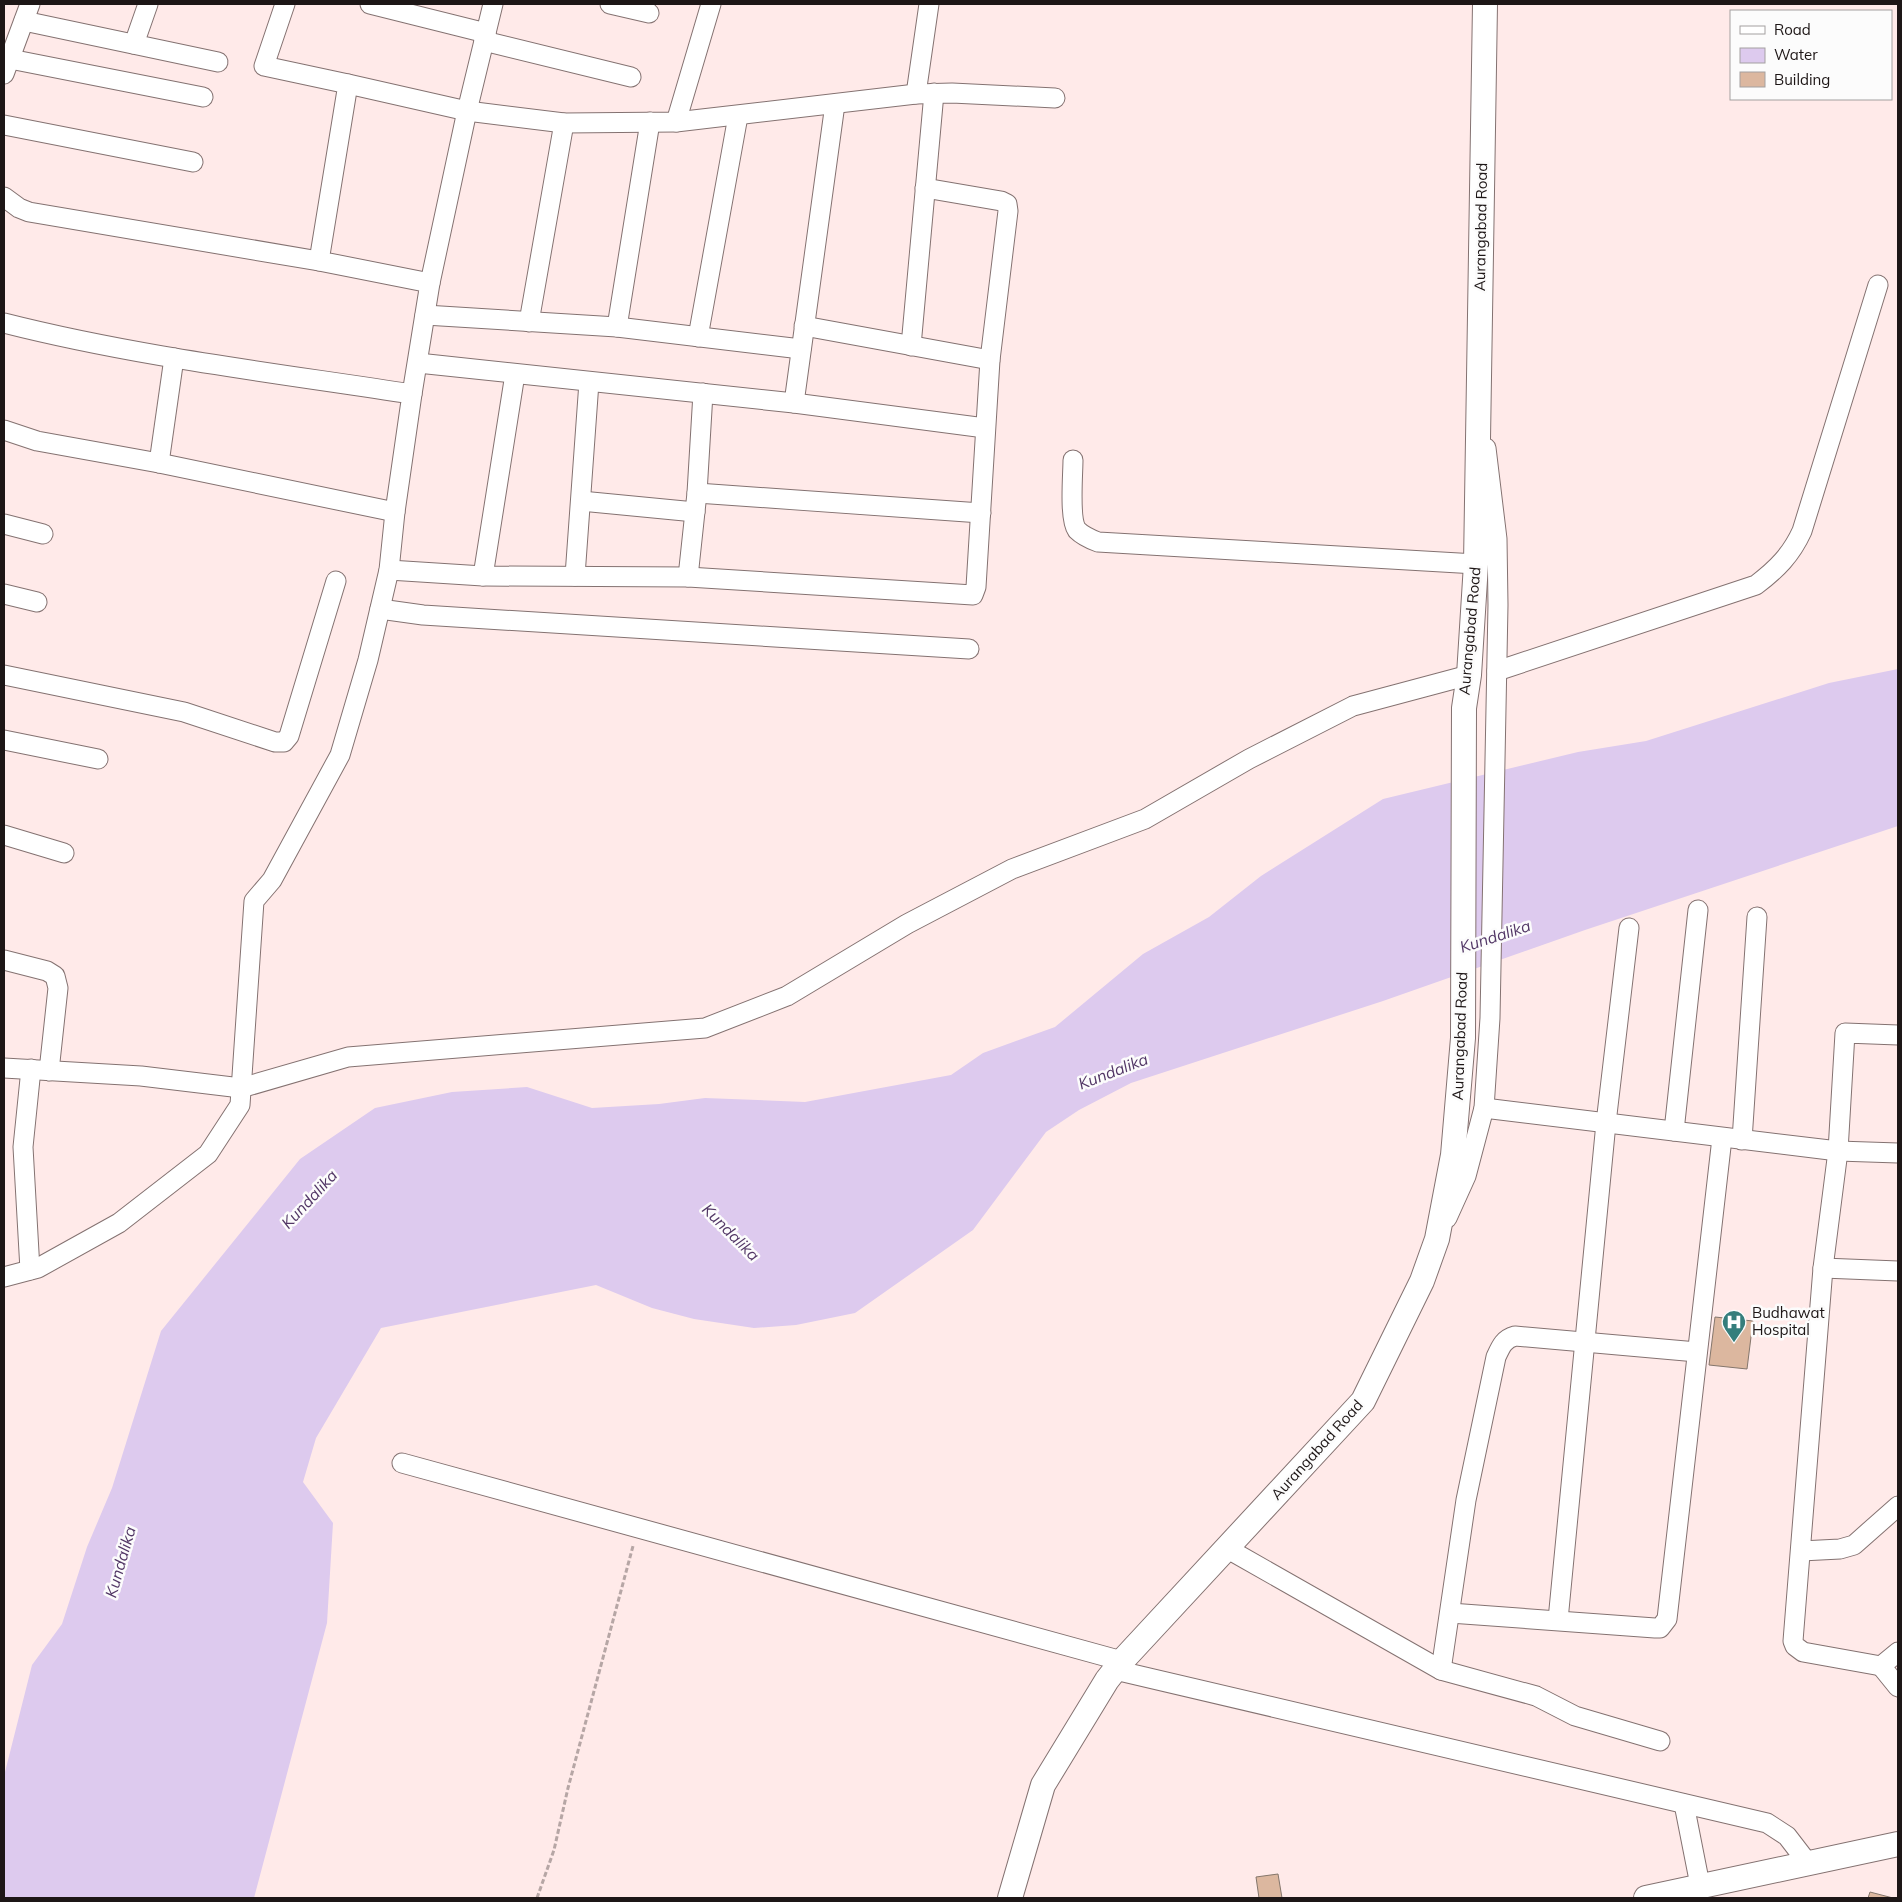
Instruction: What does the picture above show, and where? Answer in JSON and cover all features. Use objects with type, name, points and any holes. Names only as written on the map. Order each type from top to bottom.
[{"type":"main road","name":"Aurangabad Road","points":[[1010,1898],[1043,1785],[1118,1665],[1228,1549],[1363,1401],[1422,1281],[1437,1239],[1453,1155],[1463,1038],[1464,708],[1469,675],[1476,564],[1485,4]]},
{"type":"main road","points":[[1646,1898],[1898,1844]]},
{"type":"street","points":[[134,44],[148,4]]},
{"type":"street","points":[[285,4],[264,66],[467,110],[564,123],[676,122],[925,94],[1055,98]]},
{"type":"street","points":[[370,4],[631,77]]},
{"type":"street","points":[[4,1277],[30,1270],[119,1223],[208,1154],[240,1104],[254,901],[272,880],[340,755],[368,660],[389,570],[395,512],[430,283],[467,110],[493,4]]},
{"type":"street","points":[[610,4],[649,13]]},
{"type":"street","points":[[676,122],[711,4]]},
{"type":"street","points":[[911,346],[925,188],[925,94],[929,4]]},
{"type":"street","points":[[204,97],[7,66],[19,21],[218,62]]},
{"type":"street","points":[[319,261],[348,84]]},
{"type":"street","points":[[794,403],[835,104]]},
{"type":"street","points":[[698,337],[738,116]]},
{"type":"street","points":[[617,326],[650,122]]},
{"type":"street","points":[[529,322],[564,123]]},
{"type":"street","points":[[4,126],[193,162]]},
{"type":"street","points":[[389,570],[483,576],[688,577],[973,595],[976,587],[990,360],[1008,211],[1007,204],[1001,200],[925,188]]},
{"type":"street","points":[[4,196],[19,208],[30,212],[319,261],[430,283]]},
{"type":"street","points":[[1497,671],[1756,585],[1777,569],[1794,550],[1802,531],[1878,285]]},
{"type":"street","points":[[425,316],[617,326],[801,349]]},
{"type":"street","points":[[4,323],[58,337],[174,358],[412,394]]},
{"type":"street","points":[[804,326],[990,360]]},
{"type":"street","points":[[159,463],[174,358]]},
{"type":"street","points":[[418,363],[794,403],[985,428]]},
{"type":"street","points":[[483,576],[515,374]]},
{"type":"street","points":[[1437,1239],[1466,1176],[1484,1108],[1491,966],[1497,671],[1497,539],[1479,381]]},
{"type":"street","points":[[575,576],[589,382]]},
{"type":"street","points":[[688,577],[697,493],[703,394]]},
{"type":"street","points":[[4,430],[37,441],[159,463],[395,512]]},
{"type":"street","points":[[1073,460],[1074,519],[1076,529],[1086,537],[1098,542],[1476,564]]},
{"type":"street","points":[[697,493],[981,513]]},
{"type":"street","points":[[581,501],[695,512]]},
{"type":"street","points":[[4,524],[43,534]]},
{"type":"street","points":[[4,675],[184,712],[275,742],[284,742],[289,736],[336,581]]},
{"type":"street","points":[[4,594],[37,602]]},
{"type":"street","points":[[380,609],[423,615],[969,649]]},
{"type":"street","points":[[4,1068],[141,1076],[241,1088],[348,1057],[705,1028],[787,996],[907,924],[1012,869],[1145,820],[1249,759],[1353,706],[1469,675]]},
{"type":"street","points":[[4,740],[98,759]]},
{"type":"street","points":[[4,835],[64,853]]},
{"type":"street","points":[[1674,1131],[1698,910]]},
{"type":"street","points":[[1742,1140],[1757,917]]},
{"type":"street","points":[[1558,1620],[1606,1123],[1629,928]]},
{"type":"street","points":[[4,960],[47,971],[55,976],[58,988],[22,1147],[30,1270]]},
{"type":"street","points":[[1898,1035],[1845,1034],[1838,1151],[1823,1268],[1793,1641],[1795,1646],[1803,1652],[1881,1666],[1898,1687]]},
{"type":"street","points":[[1484,1108],[1838,1151],[1898,1153]]},
{"type":"street","points":[[1450,1613],[1655,1628],[1660,1628],[1667,1619],[1722,1138]]},
{"type":"street","points":[[1823,1268],[1898,1271]]},
{"type":"street","points":[[1440,1670],[1466,1500],[1496,1356],[1502,1344],[1508,1338],[1515,1336],[1697,1352]]},
{"type":"street","points":[[402,1463],[638,1528],[1118,1665],[1767,1824],[1787,1836],[1807,1862]]},
{"type":"street","points":[[1801,1551],[1840,1549],[1854,1545],[1898,1506]]},
{"type":"street","points":[[1228,1549],[1440,1670],[1536,1696],[1576,1716],[1660,1742]]},
{"type":"street","points":[[1881,1666],[1898,1652]]},
{"type":"street","points":[[1684,1804],[1700,1885]]},
{"type":"path","points":[[538,1898],[554,1850],[570,1778],[638,1528]]},
{"type":"water","name":"Kundalika","points":[[1898,669],[1898,826],[1585,930],[1383,1001],[1131,1083],[1079,1110],[1046,1132],[973,1230],[855,1313],[796,1325],[754,1328],[694,1319],[652,1308],[596,1285],[381,1328],[316,1438],[303,1482],[333,1523],[327,1623],[254,1898],[4,1898],[4,1776],[32,1665],[62,1624],[87,1547],[112,1488],[161,1331],[300,1159],[375,1108],[452,1092],[527,1087],[592,1108],[659,1104],[705,1098],[805,1102],[951,1075],[983,1053],[1055,1027],[1143,954],[1209,917],[1261,876],[1383,799],[1578,752],[1646,741],[1829,683]]},
{"type":"building","points":[[1715,1317],[1753,1321],[1747,1369],[1709,1365]]},
{"type":"building","points":[[1278,1874],[1282,1898],[1259,1898],[1256,1877]]},
{"type":"building","points":[[1870,1892],[1893,1898],[1868,1898]]},
{"type":"place","name":"Budhawat Hospital","points":[[1734,1343]]}]
